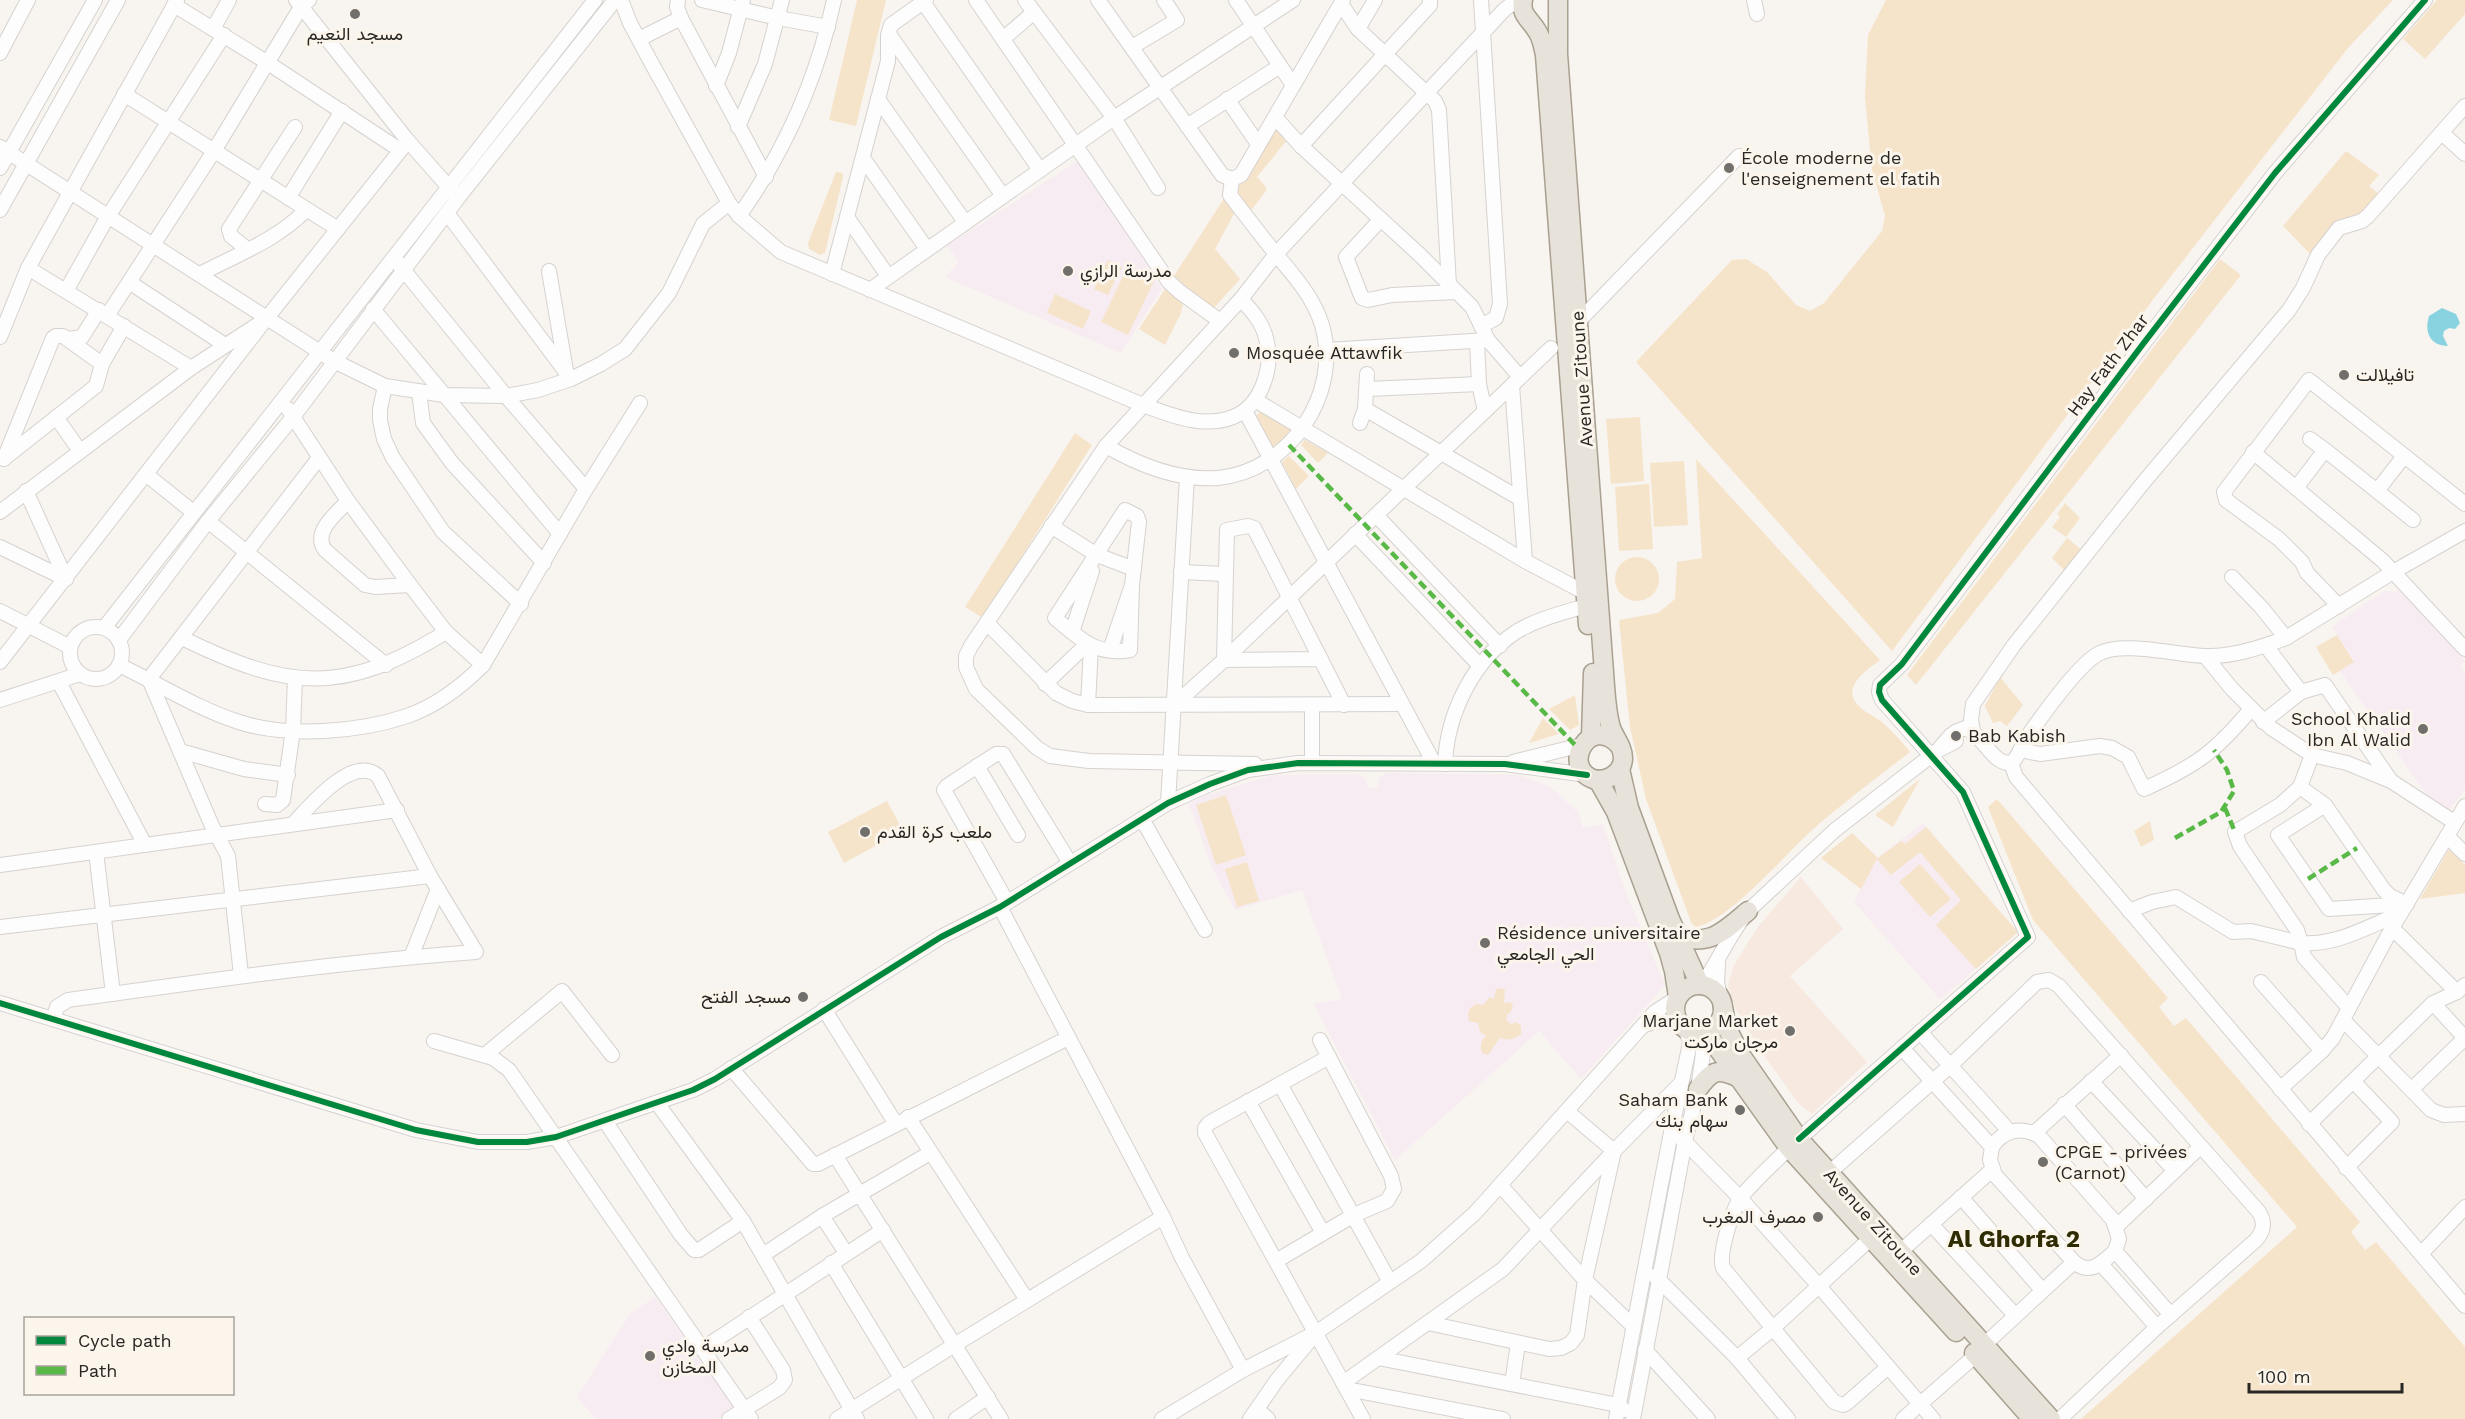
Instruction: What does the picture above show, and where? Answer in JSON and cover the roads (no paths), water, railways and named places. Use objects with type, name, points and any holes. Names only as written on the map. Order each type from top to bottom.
[{"type":"main road","name":"Avenue Zitoune","points":[[1523,0],[1522,9],[1541,38],[1545,55],[1585,599],[1594,686],[1586,741]]},
{"type":"main road","name":"Avenue Zitoune","points":[[1558,5],[1558,54],[1605,686],[1608,715],[1619,745]]},
{"type":"main road","points":[[1528,20],[1541,25],[1546,24],[1552,21],[1558,5]]},
{"type":"main road","points":[[1678,997],[1687,988],[1701,985],[1710,987],[1722,1003],[1717,1025],[1706,1032],[1695,1033],[1684,1028],[1675,1012],[1678,997],[1669,952],[1616,812],[1578,758],[1586,741],[1603,735],[1615,740],[1619,745],[1623,756],[1620,769],[1629,807],[1676,935],[1701,985]]},
{"type":"main road","points":[[1593,777],[1611,777],[1620,769]]},
{"type":"main road","points":[[1676,935],[1687,939],[1706,940],[1722,932],[1748,911]]},
{"type":"main road","name":"Avenue Zitoune","points":[[1722,1003],[1727,1028],[1740,1054],[1794,1143],[1829,1173],[1900,1252],[1980,1350],[2032,1419]]},
{"type":"main road","name":"Avenue Zitoune","points":[[1706,1032],[1739,1078],[1870,1239],[2051,1419]]},
{"type":"main road","points":[[1690,1086],[1716,1072],[1726,1072],[1739,1078]]},
{"type":"street","points":[[0,52],[28,0]]},
{"type":"street","points":[[0,168],[4,150],[95,0]]},
{"type":"street","points":[[0,210],[118,0]]},
{"type":"street","points":[[66,291],[107,218],[168,122],[219,32],[229,0]]},
{"type":"street","points":[[104,628],[595,0]]},
{"type":"street","points":[[118,640],[208,521],[292,417],[458,198],[615,0]]},
{"type":"street","points":[[621,0],[639,39],[729,203],[739,216],[781,252],[1143,405],[1185,420],[1232,418],[1245,411],[1262,389],[1268,366],[1267,339],[1255,315],[1241,299]]},
{"type":"street","points":[[678,0],[677,7],[681,18],[766,177]]},
{"type":"street","points":[[702,0],[742,5],[778,18],[828,27]]},
{"type":"street","points":[[738,127],[765,64],[782,0]]},
{"type":"street","points":[[739,216],[785,144],[804,100],[828,27],[834,0]]},
{"type":"street","points":[[976,0],[1169,282],[1220,321]]},
{"type":"street","points":[[1025,0],[1114,118],[1158,188]]},
{"type":"street","points":[[1098,0],[1222,175],[1232,179],[1240,175],[1342,2],[1358,29],[1435,101],[1441,118],[1452,288]]},
{"type":"street","points":[[1132,47],[1177,20],[1164,0]]},
{"type":"street","points":[[1236,0],[1293,85]]},
{"type":"street","points":[[870,290],[1114,118],[1293,0]]},
{"type":"street","points":[[1358,29],[1375,0]]},
{"type":"street","points":[[1301,146],[1430,5],[1430,0]]},
{"type":"street","points":[[1481,0],[1500,304],[1496,318],[1481,326]]},
{"type":"street","points":[[1517,0],[1504,10],[1425,92],[1276,254],[1241,299],[1106,446],[966,656],[968,674],[976,689],[1037,748],[1050,756],[1067,760],[1282,764],[1505,764],[1593,777]]},
{"type":"street","points":[[1754,0],[1757,14]]},
{"type":"street","name":"Hay Fath Zhar","points":[[1935,753],[1884,704],[1879,692],[1882,682],[1902,664],[2143,344],[2275,174],[2425,0]]},
{"type":"street","points":[[832,274],[888,61],[889,34],[895,21],[924,1],[1040,170]]},
{"type":"street","points":[[0,337],[28,268],[175,2],[342,111],[404,146]]},
{"type":"street","points":[[68,339],[82,337],[129,282],[214,151],[302,2],[404,146],[458,198]]},
{"type":"street","points":[[716,86],[729,53],[742,5]]},
{"type":"street","points":[[1003,39],[1034,12]]},
{"type":"street","points":[[1484,32],[1515,17],[1528,20]]},
{"type":"street","points":[[639,39],[681,18]]},
{"type":"street","points":[[889,34],[1003,196]]},
{"type":"street","points":[[1187,126],[1280,66]]},
{"type":"street","points":[[124,94],[338,229]]},
{"type":"street","points":[[878,99],[964,222]]},
{"type":"street","points":[[1227,99],[1258,144]]},
{"type":"street","points":[[1701,985],[1719,961],[1738,923],[1748,911],[1835,830],[1959,735],[1971,720],[1973,704],[2008,653],[2143,483],[2289,310],[2303,288],[2318,255],[2339,228],[2362,221],[2368,216],[2465,106]]},
{"type":"street","points":[[288,198],[342,111]]},
{"type":"street","points":[[1275,117],[1301,146],[1381,219],[1476,314],[1483,340],[1479,384],[1485,411]]},
{"type":"street","points":[[247,249],[231,237],[229,229],[295,127]]},
{"type":"street","points":[[2442,133],[2465,154]]},
{"type":"street","points":[[0,662],[266,319],[404,146]]},
{"type":"street","points":[[4,150],[107,218],[200,274],[266,319],[334,361],[385,386],[444,395],[507,396],[538,390],[601,364],[625,349],[669,293],[702,224],[729,203]]},
{"type":"street","points":[[1578,322],[1739,156]]},
{"type":"street","points":[[863,158],[927,249]]},
{"type":"street","points":[[1106,446],[1152,467],[1187,477],[1231,476],[1245,472],[1289,445],[1303,428],[1321,394],[1327,350],[1312,299],[1230,195],[1232,179]]},
{"type":"street","points":[[200,274],[277,235],[293,224],[306,210]]},
{"type":"street","points":[[447,213],[569,376]]},
{"type":"street","points":[[847,217],[888,276]]},
{"type":"street","points":[[1381,219],[1346,257],[1362,298],[1368,300],[1452,288]]},
{"type":"street","points":[[393,257],[586,489]]},
{"type":"street","points":[[28,268],[191,368]]},
{"type":"street","points":[[549,271],[569,376]]},
{"type":"street","points":[[129,282],[225,345]]},
{"type":"street","points":[[373,309],[560,534]]},
{"type":"street","points":[[0,512],[191,368],[266,319]]},
{"type":"street","points":[[2,460],[96,387],[102,364],[124,326]]},
{"type":"street","points":[[2,460],[52,338],[59,335],[68,339],[102,364]]},
{"type":"street","points":[[1483,340],[1516,381],[1519,498],[1525,561]]},
{"type":"street","points":[[1327,350],[1483,340]]},
{"type":"street","points":[[1174,705],[1551,348]]},
{"type":"street","points":[[1360,423],[1368,389],[1367,374]]},
{"type":"street","points":[[2339,606],[2307,573],[2302,562],[2279,539],[2226,500],[2224,492],[2309,380],[2465,504]]},
{"type":"street","points":[[1368,389],[1479,384]]},
{"type":"street","points":[[385,386],[380,420],[384,439],[393,458],[443,532],[521,604]]},
{"type":"street","points":[[419,392],[423,423],[452,463],[544,563]]},
{"type":"street","points":[[282,400],[348,501],[410,585],[446,632],[483,665]]},
{"type":"street","points":[[1255,400],[1585,599]]},
{"type":"street","points":[[119,664],[241,723],[294,730],[371,725],[409,716],[460,687],[483,665],[521,604],[586,489],[640,403]]},
{"type":"street","points":[[1365,409],[1519,498]]},
{"type":"street","points":[[1245,411],[1402,704],[1440,764]]},
{"type":"street","points":[[56,417],[80,451]]},
{"type":"street","points":[[2310,439],[2413,520]]},
{"type":"street","points":[[2296,488],[2325,450]]},
{"type":"street","points":[[2253,452],[2393,572],[2465,649]]},
{"type":"street","points":[[2377,491],[2404,456]]},
{"type":"street","points":[[149,679],[319,458]]},
{"type":"street","points":[[147,475],[193,512]]},
{"type":"street","points":[[1168,803],[1187,477]]},
{"type":"street","points":[[26,491],[66,579]]},
{"type":"street","points":[[348,501],[322,532],[321,545],[365,585],[375,587],[410,585]]},
{"type":"street","points":[[1128,510],[1137,516],[1139,522],[1132,585],[1110,650],[1089,645],[1055,618],[1097,555],[1123,512],[1128,510]]},
{"type":"street","points":[[1376,515],[1500,646]]},
{"type":"street","points":[[208,521],[386,665]]},
{"type":"street","points":[[1051,526],[1097,555],[1134,569]]},
{"type":"street","points":[[1224,660],[1227,530],[1252,527],[1344,705]]},
{"type":"street","points":[[1959,735],[2000,761],[2011,763],[2016,759],[2032,730],[2087,662],[2101,652],[2118,648],[2205,656],[2266,646],[2286,638],[2465,531]]},
{"type":"street","points":[[1355,534],[1480,666]]},
{"type":"street","points":[[0,548],[66,579]]},
{"type":"street","points":[[1072,632],[1097,555]]},
{"type":"street","points":[[1181,572],[1225,574]]},
{"type":"street","points":[[2232,577],[2261,607],[2286,638]]},
{"type":"street","points":[[1440,764],[1453,717],[1480,666],[1514,633],[1585,599]]},
{"type":"street","points":[[0,611],[70,647]]},
{"type":"street","points":[[987,623],[1045,684],[1065,698],[1088,705],[1402,704]]},
{"type":"street","points":[[0,700],[80,674],[99,679],[111,675],[119,664],[122,648],[118,640],[104,628],[93,627],[83,630],[75,637],[70,647],[71,662],[80,674]]},
{"type":"street","points":[[182,638],[225,659],[261,672],[312,680],[343,677],[386,665],[446,632]]},
{"type":"street","points":[[1045,684],[1089,645]]},
{"type":"street","points":[[1088,705],[1089,645]]},
{"type":"street","points":[[2266,646],[2301,692]]},
{"type":"street","points":[[2205,656],[2263,722],[2312,755],[2347,763],[2391,781],[2454,822]]},
{"type":"street","points":[[1224,660],[1321,659]]},
{"type":"street","points":[[265,804],[281,803],[288,775],[294,730],[295,678]]},
{"type":"street","points":[[149,679],[228,856],[241,975]]},
{"type":"street","points":[[59,682],[145,845]]},
{"type":"street","points":[[2263,722],[2301,692],[2325,685],[2391,781]]},
{"type":"street","points":[[1312,705],[1312,764]]},
{"type":"street","points":[[2020,750],[2040,754],[2100,746],[2112,748],[2128,758],[2145,789],[2175,775],[2210,753],[2251,709]]},
{"type":"street","points":[[1505,764],[1586,741]]},
{"type":"street","points":[[180,751],[244,769],[288,775]]},
{"type":"street","points":[[1888,1367],[1847,1403],[1838,1404],[1830,1398],[1772,1329],[1729,1276],[1721,1262],[1722,1250],[1740,1198],[1794,1143],[2028,937],[1963,792],[1935,753]]},
{"type":"street","points":[[1070,863],[1003,754],[996,754],[944,790],[1004,904],[1068,1038],[1243,1370]]},
{"type":"street","points":[[2312,755],[2300,787],[2280,805],[2235,832],[2240,846],[2297,930],[2304,957],[2379,1056],[2437,1113],[2465,1114]]},
{"type":"street","points":[[2011,763],[2016,777],[2465,1306]]},
{"type":"street","points":[[0,1003],[427,1133],[478,1142],[527,1142],[556,1137],[693,1090],[941,937],[1004,904],[1168,803],[1248,770],[1282,764]]},
{"type":"street","points":[[977,766],[1018,835]]},
{"type":"street","points":[[53,1019],[61,1003],[113,994],[241,975],[476,952],[430,876],[378,776],[369,770],[364,770],[334,783],[293,824]]},
{"type":"street","points":[[2300,787],[2325,805],[2384,890],[2404,909]]},
{"type":"street","points":[[2325,805],[2278,835],[2329,909],[2404,909]]},
{"type":"street","points":[[2280,1089],[2322,1051],[2346,1014],[2392,928],[2465,806]]},
{"type":"street","points":[[0,865],[397,810]]},
{"type":"street","points":[[1142,819],[1205,930]]},
{"type":"street","points":[[2447,836],[2465,854]]},
{"type":"street","points":[[96,852],[113,994]]},
{"type":"street","points":[[0,927],[430,876]]},
{"type":"street","points":[[411,957],[438,889]]},
{"type":"street","points":[[2129,911],[2152,902],[2176,897],[2233,932],[2247,930],[2301,943],[2319,944],[2338,939],[2404,909]]},
{"type":"street","points":[[2309,1124],[2433,1003],[2461,988],[2392,928]]},
{"type":"street","points":[[1719,961],[1717,983],[1722,1003]]},
{"type":"street","points":[[1829,1173],[1951,1065],[2037,982],[2049,980],[2060,986],[2259,1212],[2263,1223],[2256,1240],[2157,1327],[2060,1419]]},
{"type":"street","points":[[2261,982],[2322,1051]]},
{"type":"street","points":[[485,1055],[562,991],[612,1055]]},
{"type":"street","points":[[1162,1419],[1243,1370],[1317,1332],[1390,1282],[1453,1234],[1568,1112],[1655,1012],[1678,997]]},
{"type":"street","points":[[2412,1089],[2465,1038],[2433,1003]]},
{"type":"street","points":[[824,1010],[902,1120],[930,1153],[1027,1300]]},
{"type":"street","points":[[1378,1358],[1512,1384],[1633,1418],[1685,1141],[1690,1086],[1690,1041],[1684,1028],[1663,1020],[1655,1020],[1643,1026]]},
{"type":"street","points":[[1617,1412],[1672,1127],[1690,1086],[1706,1032]]},
{"type":"street","points":[[1920,1032],[2010,1132]]},
{"type":"street","points":[[731,1068],[813,1164],[818,1164],[1068,1038]]},
{"type":"street","points":[[1276,1261],[1354,1215],[1387,1201],[1394,1189],[1391,1176],[1320,1040]]},
{"type":"street","points":[[434,1041],[485,1055],[500,1062],[508,1070],[748,1414]]},
{"type":"street","points":[[1902,1048],[1992,1147]]},
{"type":"street","points":[[2034,1133],[2121,1055]]},
{"type":"street","points":[[1329,1057],[1209,1123],[1205,1128],[1205,1133],[1317,1332],[1363,1419]]},
{"type":"street","points":[[2091,1081],[2175,1171]]},
{"type":"street","points":[[2346,1168],[2392,1122],[2353,1081]]},
{"type":"street","points":[[1280,1084],[1390,1282]]},
{"type":"street","points":[[1345,1386],[1378,1358],[1503,1269],[1614,1151],[1690,1086]]},
{"type":"street","points":[[1248,1101],[1323,1233]]},
{"type":"street","points":[[657,1103],[743,1221],[855,1414]]},
{"type":"street","points":[[2064,1104],[2146,1199]]},
{"type":"street","points":[[1568,1112],[1614,1151]]},
{"type":"street","points":[[605,1121],[681,1235],[694,1250],[699,1250],[743,1221]]},
{"type":"street","points":[[1672,1127],[1819,1286],[1933,1419]]},
{"type":"street","points":[[2026,1131],[2034,1133],[2116,1226],[2119,1239],[2115,1251],[2102,1264],[2094,1268],[2085,1268],[2073,1262],[2000,1180],[1993,1168],[1990,1153],[2003,1134],[2026,1131]]},
{"type":"street","points":[[2116,1226],[2200,1147]]},
{"type":"street","points":[[1428,1323],[1549,1349],[1561,1348],[1571,1343],[1577,1335],[1585,1280],[1614,1151]]},
{"type":"street","points":[[763,1255],[822,1216],[930,1153]]},
{"type":"street","points":[[836,1155],[1001,1419]]},
{"type":"street","points":[[1900,1252],[1993,1168]]},
{"type":"street","points":[[1500,1185],[1585,1280],[1633,1326]]},
{"type":"street","points":[[1961,1197],[2042,1290]]},
{"type":"street","points":[[2421,1254],[2464,1209]]},
{"type":"street","points":[[822,1216],[846,1253]]},
{"type":"street","points":[[837,1419],[855,1414],[901,1378],[1163,1217]]},
{"type":"street","points":[[1931,1224],[2015,1315]]},
{"type":"street","points":[[702,1349],[883,1230]]},
{"type":"street","points":[[1737,1358],[1870,1239]]},
{"type":"street","points":[[2115,1251],[2171,1315]]},
{"type":"street","points":[[1903,1419],[2073,1262]]},
{"type":"street","points":[[831,1263],[926,1419]]},
{"type":"street","points":[[2102,1264],[2157,1327]]},
{"type":"street","points":[[1644,1268],[1659,1279],[1737,1358],[1788,1419]]},
{"type":"street","points":[[729,1419],[748,1414],[779,1388],[785,1380],[783,1370],[749,1317]]},
{"type":"street","points":[[1268,1419],[1253,1414],[1277,1380],[1317,1332]]},
{"type":"street","points":[[1512,1384],[1518,1343]]},
{"type":"street","points":[[1645,1350],[1708,1419]]},
{"type":"street","points":[[1345,1386],[1503,1419]]},
{"type":"street","points":[[956,1419],[988,1397]]},
{"type":"water","points":[[2442,308],[2456,314],[2460,323],[2455,329],[2449,328],[2444,331],[2443,336],[2448,346],[2433,341],[2427,327],[2429,316]]},
{"type":"place","name":"مسجد النعيم","points":[[355,14]]},
{"type":"place","name":"École moderne de l'enseignement el fatih","points":[[1729,168]]},
{"type":"place","name":"مدرسة الرازي","points":[[1068,271]]},
{"type":"place","name":"Mosquée Attawfik","points":[[1234,353]]},
{"type":"place","name":"تافيلالت","points":[[2344,375]]},
{"type":"place","name":"School Khalid Ibn Al Walid","points":[[2423,729]]},
{"type":"place","name":"Bab Kabish","points":[[1956,736]]},
{"type":"place","name":"ملعب كرة القدم","points":[[865,832]]},
{"type":"place","name":"Résidence universitaire الحي الجامعي","points":[[1485,943]]},
{"type":"place","name":"مسجد الفتح","points":[[803,997]]},
{"type":"place","name":"Marjane Market مرجان ماركت","points":[[1790,1031]]},
{"type":"place","name":"Saham Bank سهام بنك","points":[[1740,1110]]},
{"type":"place","name":"CPGE - privées (Carnot)","points":[[2043,1162]]},
{"type":"place","name":"مصرف المغرب","points":[[1818,1217]]},
{"type":"place","name":"مدرسة وادي المخازن","points":[[650,1356]]},
{"type":"district","name":"Al Ghorfa 2","points":[[2014,1239]]}]
